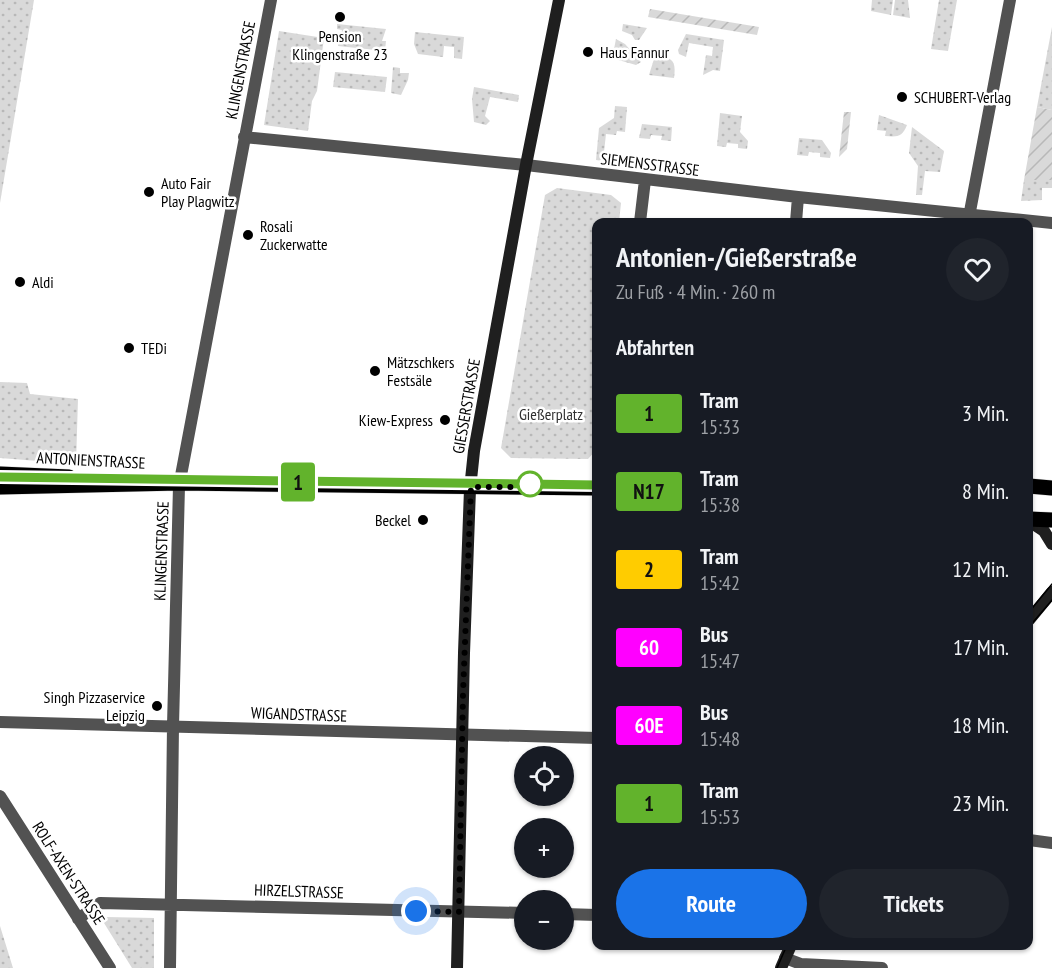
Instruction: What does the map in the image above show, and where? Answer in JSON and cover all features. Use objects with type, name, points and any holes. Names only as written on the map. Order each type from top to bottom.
[{"type":"main road","name":"ANTONIENSTRASSE","points":[[0,474],[179,483]]},
{"type":"main road","name":"ANTONIENSTRASSE","points":[[0,486],[179,483],[592,488]]},
{"type":"main road","points":[[1033,486],[1052,488]]},
{"type":"main road","points":[[1033,520],[1052,520]]},
{"type":"street","name":"KLINGENSTRASSE","points":[[170,968],[172,726],[179,483],[270,0]]},
{"type":"street","name":"GIESSERSTRASSE","points":[[457,968],[462,735],[474,451],[526,165],[559,0]]},
{"type":"street","points":[[969,218],[1010,0]]},
{"type":"street","name":"SIEMENSSTRASSE","points":[[244,137],[526,165],[961,218]]},
{"type":"street","points":[[640,218],[645,180]]},
{"type":"street","points":[[796,218],[798,197]]},
{"type":"street","name":"SIEMENSSTRASSE","points":[[1033,222],[1052,223]]},
{"type":"street","points":[[1033,523],[1044,531],[1052,544]]},
{"type":"street","points":[[1033,615],[1052,592]]},
{"type":"street","name":"WIGANDSTRASSE","points":[[0,722],[592,738]]},
{"type":"street","name":"ROLF-AXEN-STRASSE","points":[[0,796],[110,968]]},
{"type":"street","points":[[1033,841],[1052,843]]},
{"type":"street","name":"HIRZELSTRASSE","points":[[78,919],[100,903],[514,913]]},
{"type":"street","points":[[574,914],[592,915]]},
{"type":"street","points":[[783,963],[882,968]]},
{"type":"green space","points":[[0,0],[34,0],[0,203]]},
{"type":"green space","points":[[872,0],[893,0],[891,15],[871,11]]},
{"type":"green space","points":[[895,0],[908,0],[910,18],[893,15]]},
{"type":"green space","points":[[939,0],[957,0],[948,51],[931,49]]},
{"type":"green space","points":[[650,9],[759,27],[757,35],[648,17]]},
{"type":"green space","points":[[337,24],[386,29],[382,41],[386,41],[385,51],[338,46],[342,30],[337,29]]},
{"type":"green space","points":[[623,24],[647,28],[639,40],[635,40],[632,35],[622,31]]},
{"type":"green space","points":[[1052,27],[1052,110],[1037,107]]},
{"type":"green space","points":[[279,31],[324,38],[317,91],[312,101],[308,131],[264,125]]},
{"type":"green space","points":[[415,32],[464,37],[462,59],[454,58],[454,47],[444,46],[443,57],[418,54],[414,44]]},
{"type":"green space","points":[[686,34],[724,40],[720,71],[713,70],[703,75],[706,55],[712,56],[713,47],[689,43],[686,57],[679,54],[678,50]]},
{"type":"green space","points":[[616,39],[625,44],[641,62],[636,65],[615,59],[613,54]]},
{"type":"green space","points":[[658,56],[668,58],[673,62],[674,78],[649,75],[654,59]]},
{"type":"green space","points":[[393,67],[400,68],[400,73],[409,73],[401,95],[391,93]]},
{"type":"green space","points":[[335,72],[387,77],[385,92],[333,87]]},
{"type":"green space","points":[[474,87],[519,95],[518,102],[490,97],[485,116],[490,121],[486,125],[474,122],[472,99]]},
{"type":"green space","points":[[615,106],[627,107],[625,132],[617,131],[616,135],[606,134],[603,161],[596,160],[599,128],[614,118]]},
{"type":"green space","points":[[1037,107],[1052,110],[1052,180],[1024,180]]},
{"type":"green space","points":[[844,112],[851,112],[847,149],[839,157]]},
{"type":"green space","points":[[720,113],[742,116],[740,132],[748,141],[747,149],[738,148],[738,144],[727,143],[726,147],[717,146]]},
{"type":"green space","points":[[879,115],[907,125],[899,135],[885,136],[886,131],[877,130]]},
{"type":"green space","points":[[642,124],[672,127],[671,141],[661,140],[662,136],[651,135],[650,139],[639,138]]},
{"type":"green space","points":[[912,127],[944,151],[940,172],[925,171],[922,195],[916,195],[918,166],[909,153]]},
{"type":"green space","points":[[799,138],[822,140],[831,153],[830,158],[820,157],[820,153],[809,152],[808,156],[797,155]]},
{"type":"green space","points":[[1024,180],[1052,180],[1052,188],[1042,188],[1042,200],[1021,201]]},
{"type":"green space","name":"Gießerplatz","points":[[557,188],[611,195],[621,203],[619,218],[592,218],[592,454],[588,459],[511,458],[501,448],[545,195]]},
{"type":"green space","points":[[0,382],[27,383],[30,394],[78,399],[76,464],[0,458]]},
{"type":"green space","points":[[107,917],[154,918],[154,968],[132,968],[104,923]]},
{"type":"green space","points":[[0,926],[13,968],[0,968]]},
{"type":"tram line","points":[[0,477],[592,485]]},
{"type":"tram line","name":"1","points":[[0,477],[592,485]]},
{"type":"tram line","points":[[1033,490],[1052,490]]},
{"type":"tram line","points":[[1033,607],[1052,584]]},
{"type":"tram line","points":[[1033,622],[1052,600]]},
{"type":"tram line","points":[[777,968],[785,950]]},
{"type":"place","name":"Pension Klingenstraße 23","points":[[340,17]]},
{"type":"place","name":"Haus Fannur","points":[[588,52]]},
{"type":"place","name":"SCHUBERT-Verlag","points":[[902,97]]},
{"type":"place","name":"Auto Fair Play Plagwitz","points":[[149,192]]},
{"type":"place","name":"Rosali Zuckerwatte","points":[[248,235]]},
{"type":"place","name":"Aldi","points":[[20,282]]},
{"type":"place","name":"TEDi","points":[[129,348]]},
{"type":"place","name":"Mätzschkers Festsäle","points":[[375,371]]},
{"type":"place","name":"Kiew-Express","points":[[445,420]]},
{"type":"place","name":"Beckel","points":[[423,520]]},
{"type":"place","name":"Singh Pizzaservice Leipzig","points":[[157,706]]},
{"type":"route","points":[[416,911],[459,912],[463,694],[471,487],[537,487],[530,484]]}]
